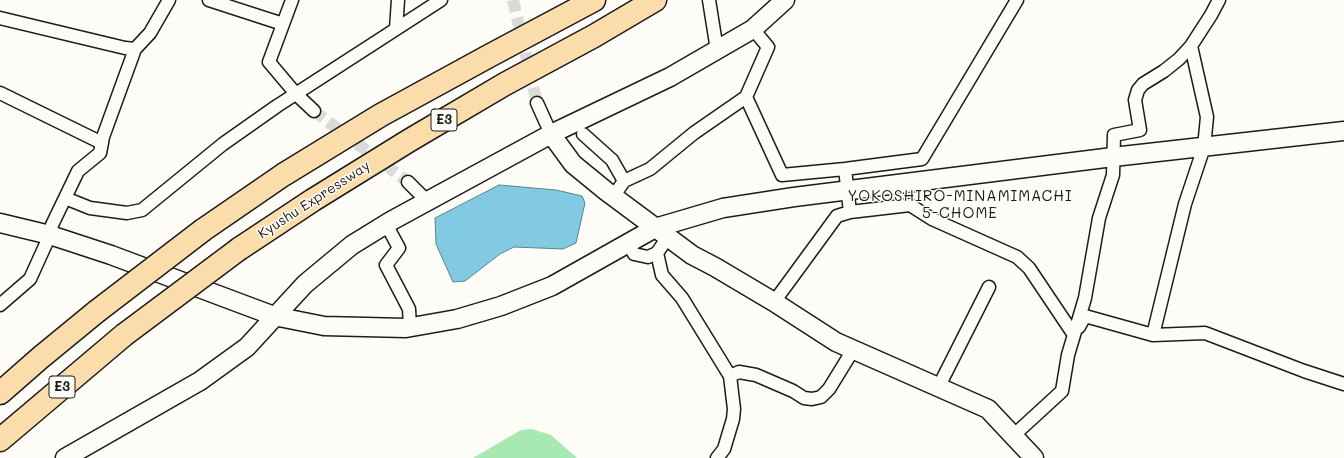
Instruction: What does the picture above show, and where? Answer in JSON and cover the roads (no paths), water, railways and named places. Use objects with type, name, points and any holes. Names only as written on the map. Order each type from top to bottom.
[{"type":"highway","name":"E3","points":[[0,393],[96,312],[203,230],[283,175],[381,115],[594,0]]},
{"type":"highway","name":"Kyushu Expressway","points":[[0,440],[124,335],[239,249],[313,200],[410,140],[505,84],[594,36],[655,0]]},
{"type":"street","points":[[0,305],[30,279],[50,235],[52,225],[78,171],[100,153],[102,143],[135,49],[150,33],[169,0]]},
{"type":"street","points":[[209,0],[283,24]]},
{"type":"street","points":[[292,0],[269,62],[296,94],[314,111]]},
{"type":"street","points":[[396,29],[398,0]]},
{"type":"street","points":[[65,198],[90,208],[127,213],[142,210],[223,144],[296,94],[441,0]]},
{"type":"street","points":[[709,0],[717,50]]},
{"type":"street","points":[[65,458],[200,381],[247,347],[274,316],[311,279],[352,245],[386,224],[551,134],[670,77],[752,29],[785,0]]},
{"type":"street","points":[[746,97],[782,175],[922,159],[1017,0]]},
{"type":"street","points":[[1013,436],[1062,391],[1068,355],[1085,298],[1099,218],[1113,175],[1114,135],[1140,130],[1135,100],[1138,90],[1143,84],[1164,71],[1179,59],[1191,46],[1219,0]]},
{"type":"street","points":[[0,18],[125,48],[135,49]]},
{"type":"street","points":[[613,197],[624,181],[650,169],[694,133],[746,97],[768,47],[752,29]]},
{"type":"street","points":[[1153,335],[1185,204],[1204,147],[1207,117],[1191,46]]},
{"type":"street","points":[[0,93],[102,143]]},
{"type":"street","points":[[537,104],[551,134],[572,164],[661,233],[692,255],[774,302],[836,342],[988,409],[1034,458]]},
{"type":"street","points":[[0,223],[50,235],[111,255],[274,316],[324,326],[410,327],[457,319],[501,306],[552,286],[628,243],[661,233],[723,208],[1113,157],[1344,131]]},
{"type":"street","points":[[582,134],[612,160],[624,181]]},
{"type":"street","points":[[845,169],[850,212]]},
{"type":"street","points":[[408,182],[428,202]]},
{"type":"street","points":[[774,302],[837,216],[850,212],[910,205],[932,219],[1017,257],[1029,268],[1074,335]]},
{"type":"street","points":[[386,224],[399,248],[386,266],[409,309],[410,327]]},
{"type":"street","points":[[661,233],[657,253],[662,275],[682,298],[730,376],[734,409],[733,419],[724,449],[717,458]]},
{"type":"street","points":[[628,243],[634,254],[648,257],[657,253]]},
{"type":"street","points":[[938,388],[989,288]]},
{"type":"street","points":[[1074,335],[1085,316],[1153,335],[1205,333],[1304,371],[1344,384]]},
{"type":"street","points":[[730,376],[739,372],[756,375],[793,391],[804,398],[812,399],[822,397],[829,389],[853,350]]},
{"type":"street","points":[[1013,436],[1028,458]]},
{"type":"water","points":[[499,185],[556,190],[582,196],[585,203],[576,243],[563,249],[514,247],[500,254],[465,281],[453,282],[436,244],[435,218]]},
{"type":"tunnel","points":[[513,0],[537,103]]},
{"type":"tunnel","points":[[314,111],[408,182]]},
{"type":"district","name":"YOKOSHIRO-MINAMIMACHI 5-CHOME","points":[[960,204]]}]
